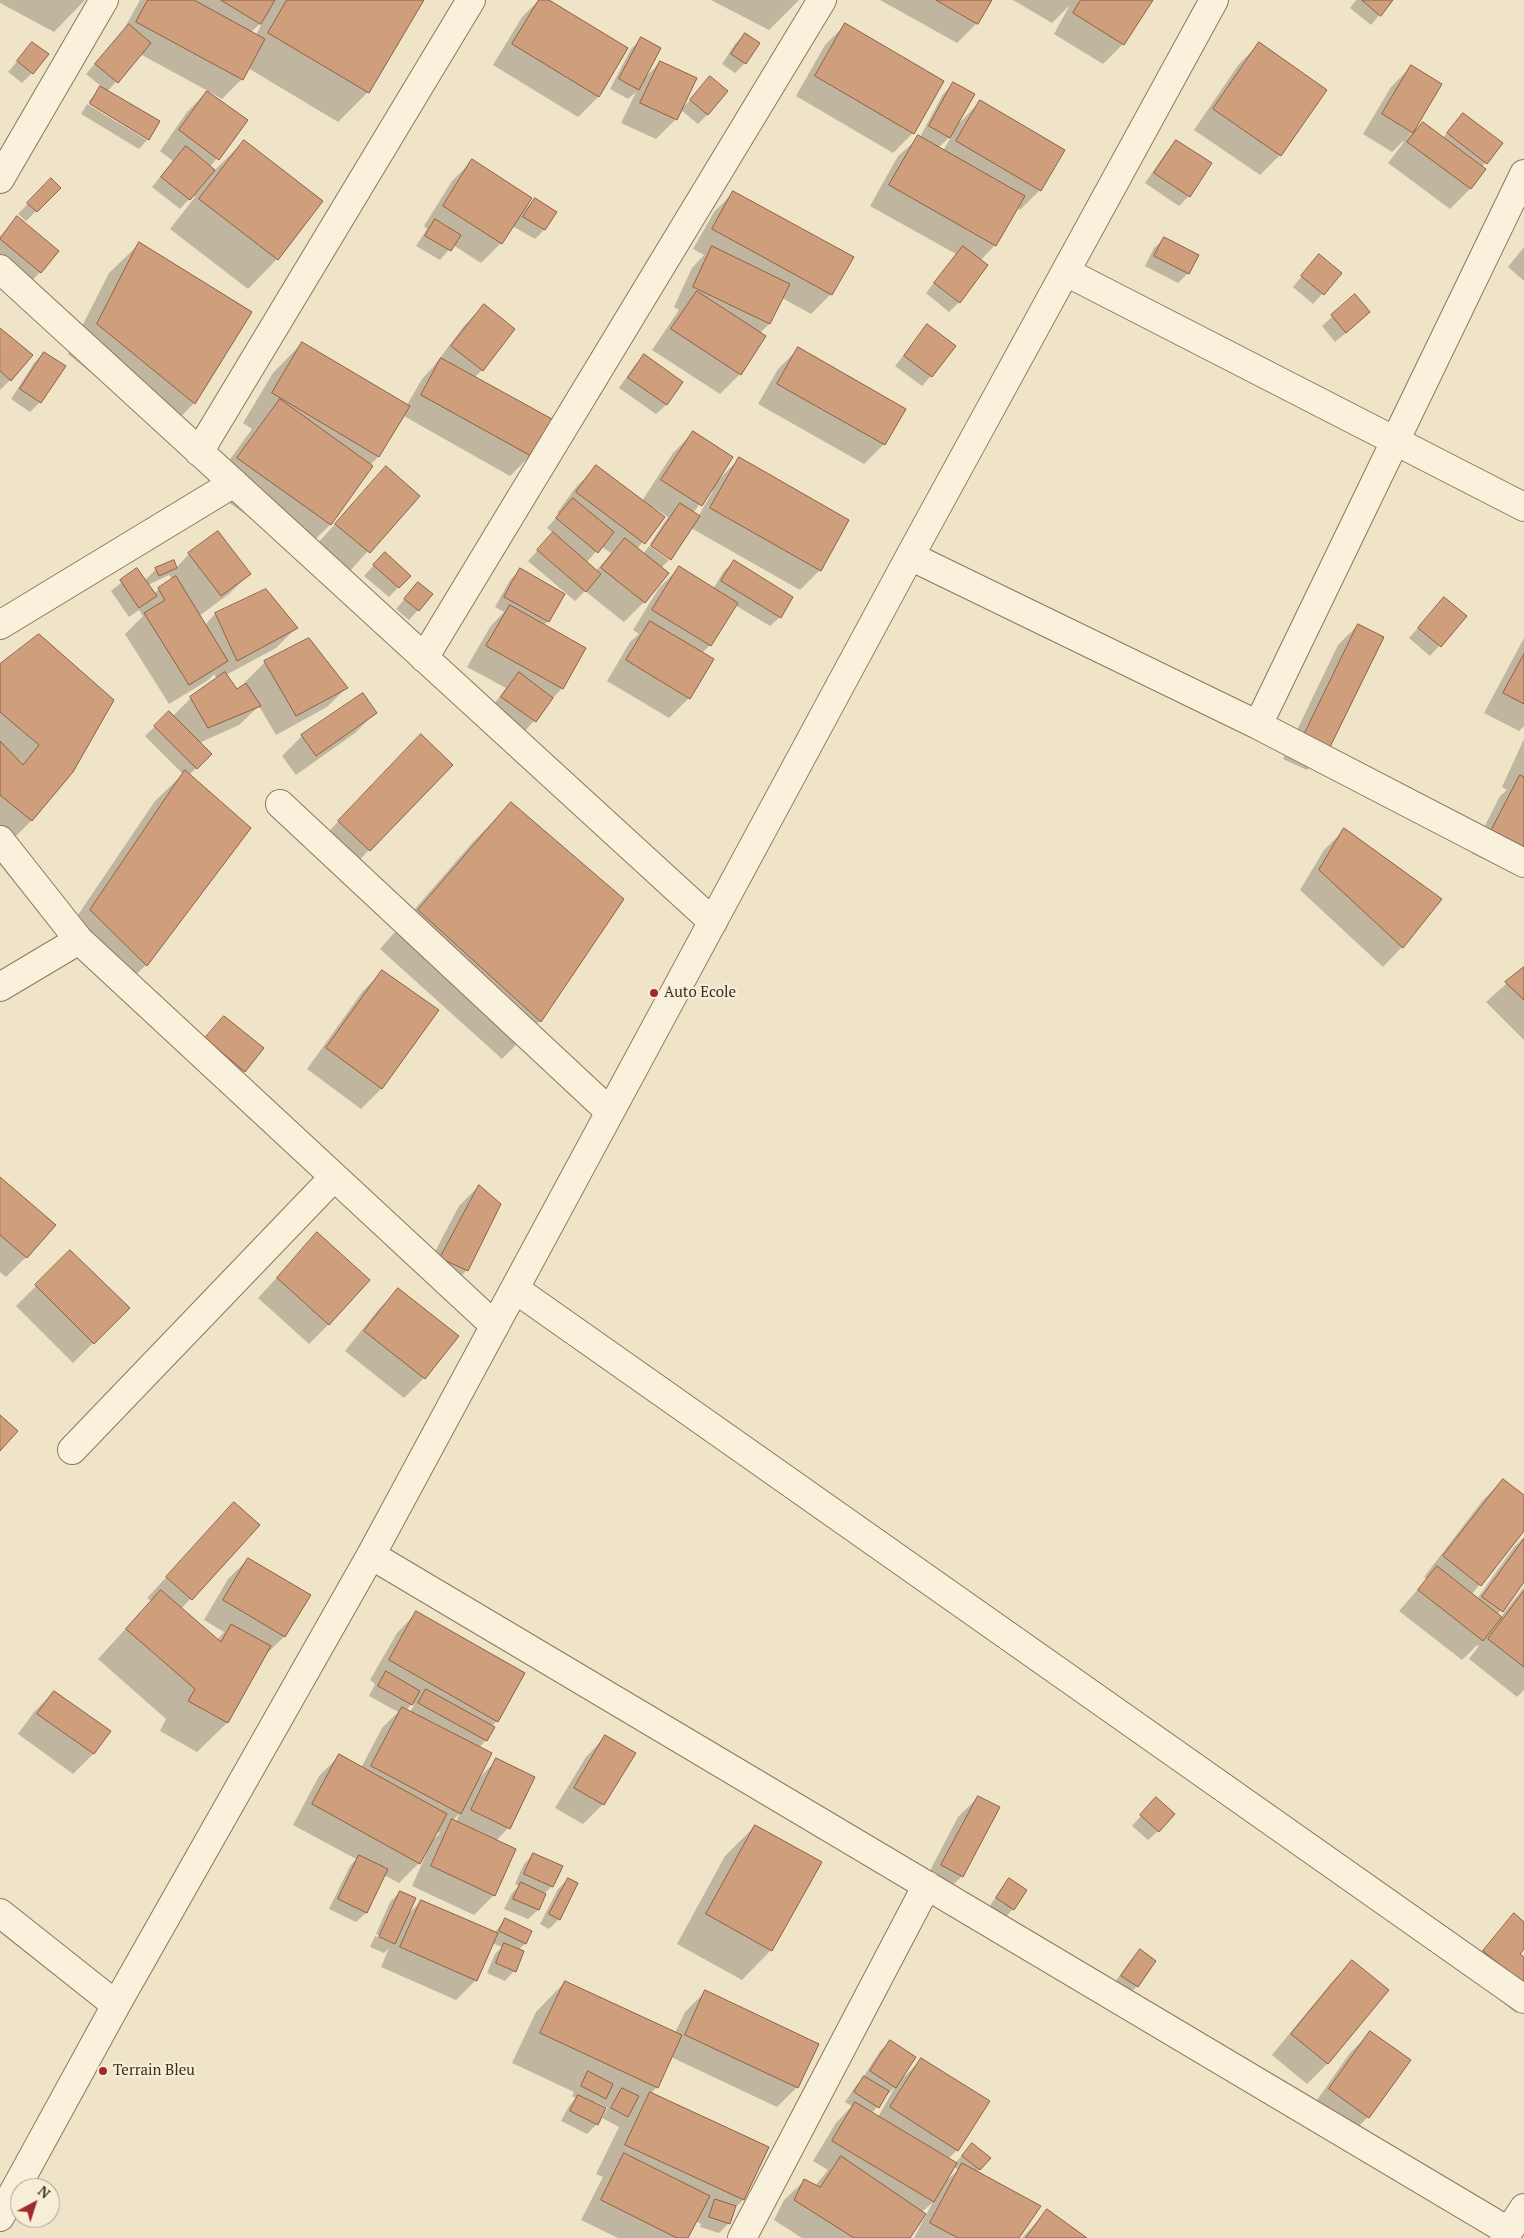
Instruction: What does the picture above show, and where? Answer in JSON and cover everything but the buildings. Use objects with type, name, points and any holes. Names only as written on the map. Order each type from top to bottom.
[{"type":"street","points":[[0,179],[104,0]]},
{"type":"street","points":[[199,452],[471,0]]},
{"type":"street","points":[[424,658],[822,0]]},
{"type":"street","points":[[0,2217],[116,2005],[371,1555],[910,556],[1214,0]]},
{"type":"street","points":[[1258,725],[1524,174]]},
{"type":"street","points":[[1066,272],[1524,507]]},
{"type":"street","points":[[2,275],[234,483],[713,922]]},
{"type":"street","points":[[0,625],[234,483]]},
{"type":"street","points":[[910,556],[1258,725],[1524,863]]},
{"type":"street","points":[[280,804],[610,1112]]},
{"type":"street","points":[[0,840],[79,940],[495,1326]]},
{"type":"street","points":[[0,987],[79,940]]},
{"type":"street","points":[[72,1450],[334,1176]]},
{"type":"street","points":[[515,1289],[1524,1999]]},
{"type":"street","points":[[371,1555],[927,1885],[1506,2235],[1524,2208]]},
{"type":"street","points":[[742,2238],[927,1885]]},
{"type":"street","points":[[0,1913],[116,2005]]},
{"type":"place","name":"Auto Ecole","points":[[654,993]]},
{"type":"place","name":"Terrain Bleu","points":[[103,2071]]}]
